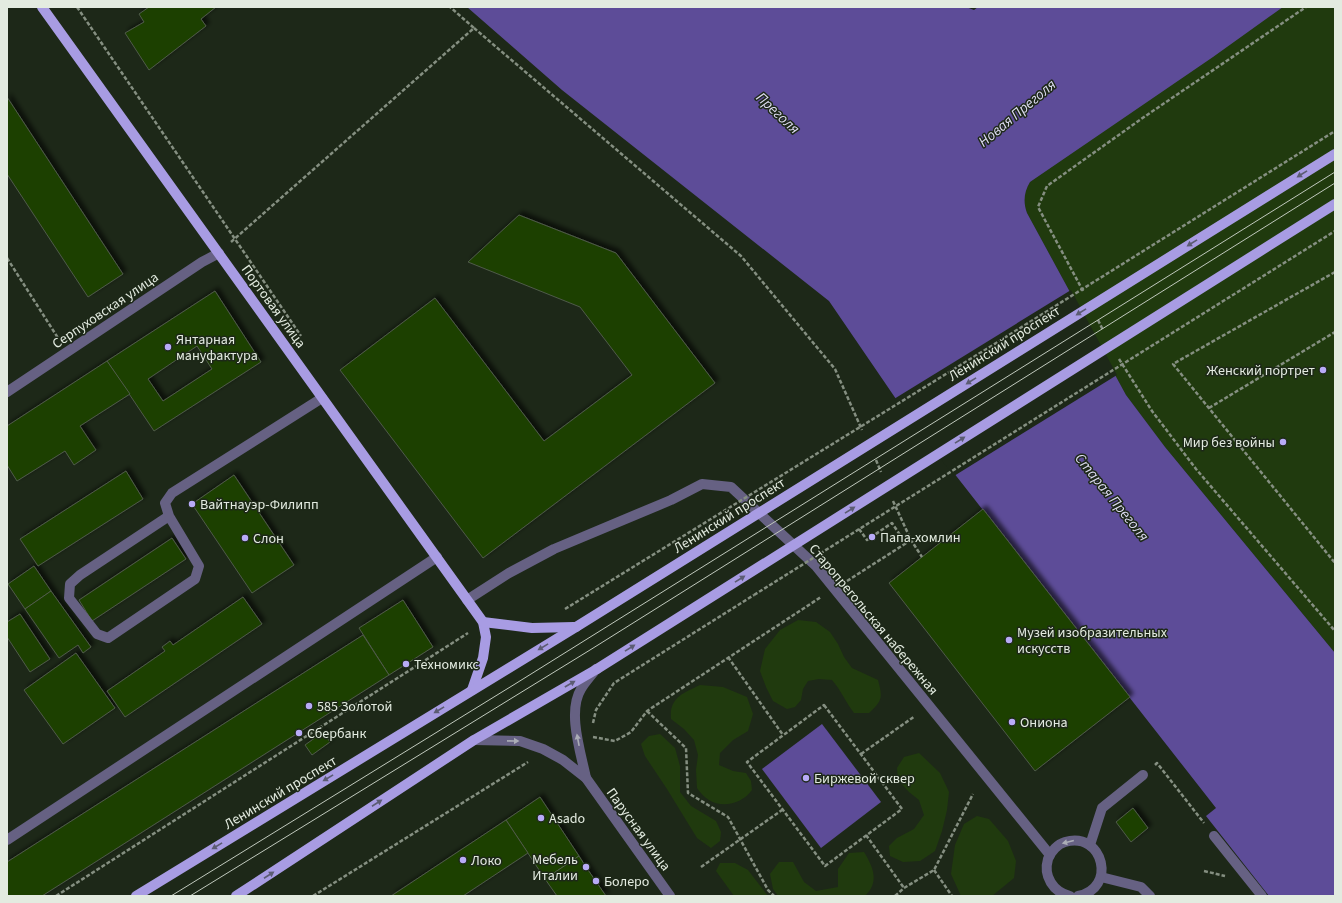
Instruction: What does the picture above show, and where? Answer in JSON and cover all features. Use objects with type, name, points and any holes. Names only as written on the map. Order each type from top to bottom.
[{"type":"main road","name":"Портовая улица","points":[[42,7],[483,622]]},
{"type":"main road","name":"Ленинский проспект","points":[[136,896],[576,626],[1335,154]]},
{"type":"main road","points":[[236,896],[474,740],[597,669],[1335,204]]},
{"type":"main road","points":[[472,690],[483,658],[486,637],[483,622],[532,628],[576,626]]},
{"type":"street","name":"Серпуховская улица","points":[[7,392],[202,262],[219,253]]},
{"type":"street","points":[[169,516],[80,575],[70,584],[69,598],[97,634],[108,638],[195,579],[199,566],[169,516],[165,503],[172,493],[322,398]]},
{"type":"street","name":"Старопрегольская набережная","points":[[467,600],[554,548],[671,500],[702,484],[731,486],[816,566],[1050,855]]},
{"type":"street","points":[[7,840],[437,557]]},
{"type":"street","points":[[586,778],[576,730],[575,709],[580,690],[597,669]]},
{"type":"street","points":[[474,740],[520,741],[544,749],[563,760],[586,778]]},
{"type":"street","points":[[1090,845],[1102,808],[1143,776]]},
{"type":"street","name":"Парусная улица","points":[[586,778],[670,896]]},
{"type":"street","points":[[1214,836],[1262,896]]},
{"type":"street","points":[[1070,896],[1054,893],[1047,874],[1046,864],[1055,848],[1072,840],[1090,845],[1101,859],[1102,868],[1101,877],[1097,885],[1091,891],[1078,896]]},
{"type":"street","points":[[1101,877],[1141,888],[1150,896]]},
{"type":"path","points":[[77,7],[305,342]]},
{"type":"path","points":[[450,7],[742,256],[835,369],[864,433]]},
{"type":"path","points":[[219,253],[234,238],[474,28]]},
{"type":"path","points":[[558,610],[565,608],[993,345],[1335,131]]},
{"type":"path","points":[[591,736],[596,710],[614,683],[1335,231]]},
{"type":"path","points":[[7,258],[67,352]]},
{"type":"path","points":[[1335,272],[1173,364],[1335,563]]},
{"type":"path","points":[[1209,408],[1335,332]]},
{"type":"path","points":[[873,455],[882,476]]},
{"type":"path","points":[[892,498],[911,540],[922,557]]},
{"type":"path","points":[[859,529],[867,540],[892,523],[906,544]]},
{"type":"path","points":[[576,730],[591,736],[615,740],[631,732],[647,711],[728,657],[911,540]]},
{"type":"path","points":[[56,896],[463,637],[483,622]]},
{"type":"path","points":[[728,657],[783,736]]},
{"type":"path","points":[[824,705],[902,809],[825,866],[747,762],[783,736],[824,705]]},
{"type":"path","points":[[647,711],[686,748],[688,793],[728,817],[768,890],[774,896]]},
{"type":"path","points":[[860,754],[915,716]]},
{"type":"path","points":[[313,896],[533,759],[544,749]]},
{"type":"path","points":[[1143,776],[1157,763],[1195,811]]},
{"type":"path","points":[[895,896],[904,888],[934,870],[973,794]]},
{"type":"path","points":[[700,867],[782,810]]},
{"type":"path","points":[[866,835],[904,888]]},
{"type":"path","points":[[934,870],[952,896]]},
{"type":"green space","points":[[1283,7],[1335,7],[1335,653],[1165,447],[1126,395],[1027,213],[1025,205],[1025,193],[1030,182]]},
{"type":"green space","points":[[798,620],[816,622],[830,632],[852,668],[878,680],[881,691],[880,699],[877,705],[869,713],[854,713],[832,680],[819,679],[808,681],[803,689],[801,700],[795,707],[787,709],[773,701],[760,671],[765,649],[780,630]]},
{"type":"green space","points":[[700,685],[723,687],[747,697],[753,714],[748,731],[733,740],[720,753],[719,765],[733,771],[746,773],[751,781],[752,790],[748,795],[732,803],[714,803],[705,797],[697,788],[696,770],[698,755],[694,740],[684,729],[671,719],[672,706],[675,701],[683,693]]},
{"type":"green space","points":[[660,734],[675,748],[680,766],[680,792],[691,806],[716,821],[721,832],[720,841],[711,848],[697,838],[645,756],[641,744],[649,736]]},
{"type":"green space","points":[[919,753],[940,773],[949,792],[947,810],[935,851],[920,861],[903,862],[890,856],[889,846],[897,838],[914,829],[924,815],[919,800],[898,780],[897,768],[904,757]]},
{"type":"green space","points":[[977,816],[989,819],[1008,841],[1016,861],[1014,878],[992,896],[961,896],[951,874],[955,845],[964,824]]},
{"type":"green space","points":[[864,852],[874,874],[874,880],[870,891],[865,896],[778,896],[773,889],[770,874],[779,862],[793,862],[804,882],[816,891],[838,887],[838,869],[849,853]]},
{"type":"green space","points":[[720,863],[735,863],[748,870],[768,896],[734,896],[716,871]]},
{"type":"water","points":[[467,7],[966,7],[974,10],[978,7],[1283,7],[1213,57],[1030,182],[1025,193],[1025,205],[1027,213],[1126,395],[1165,447],[1335,653],[1335,896],[1269,896],[1206,816],[1216,808],[896,399],[829,301],[562,90]]},
{"type":"water","points":[[822,724],[881,802],[821,848],[762,769]]},
{"type":"pier","points":[[1071,290],[1117,375],[954,476],[894,399]]},
{"type":"building","points":[[149,7],[216,7],[201,19],[206,26],[149,70],[125,33],[144,22],[139,14]]},
{"type":"building","points":[[7,97],[123,274],[88,297],[7,174]]},
{"type":"building","points":[[519,215],[616,253],[715,383],[483,558],[340,370],[435,298],[544,441],[632,375],[580,307],[468,262]]},
{"type":"building","points":[[215,291],[261,362],[154,431],[107,361]],"holes":[[[197,346],[212,369],[163,401],[148,379]]]},
{"type":"building","points":[[107,361],[130,394],[80,426],[96,450],[74,465],[65,451],[17,481],[7,465],[7,426]]},
{"type":"building","points":[[126,471],[143,499],[38,566],[20,539]]},
{"type":"building","points":[[234,475],[294,565],[252,593],[192,504]]},
{"type":"building","name":"Музей изобразительных искусств","points":[[983,509],[1130,697],[1035,771],[889,583]]},
{"type":"building","points":[[172,538],[186,559],[92,621],[79,600]]},
{"type":"building","points":[[34,566],[51,591],[25,609],[8,584]]},
{"type":"building","points":[[51,591],[91,647],[83,653],[78,645],[59,658],[25,609]]},
{"type":"building","points":[[243,597],[262,624],[125,717],[107,691],[165,651],[162,647],[170,641],[173,645]]},
{"type":"building","points":[[403,600],[433,647],[389,675],[359,628]]},
{"type":"building","points":[[20,614],[50,659],[30,672],[7,637],[7,622]]},
{"type":"building","points":[[363,635],[389,675],[42,896],[7,896],[7,862]]},
{"type":"building","points":[[76,653],[115,708],[63,744],[24,690]]},
{"type":"building","points":[[323,732],[330,742],[312,755],[305,745]]},
{"type":"building","points":[[540,797],[579,856],[545,879],[506,820]]},
{"type":"building","points":[[1133,808],[1148,828],[1131,842],[1116,822]]},
{"type":"building","points":[[506,820],[528,853],[463,896],[391,896]]},
{"type":"building","points":[[579,856],[606,896],[557,896],[545,879]]},
{"type":"tram line","points":[[171,896],[515,684],[1335,172]]},
{"type":"tram line","points":[[190,896],[590,650],[1335,183]]},
{"type":"place","name":"Янтарная мануфактура","points":[[168,347]]},
{"type":"place","name":"Женский портрет","points":[[1323,370]]},
{"type":"place","name":"Мир без войны","points":[[1283,442]]},
{"type":"place","name":"Вайтнауэр-Филипп","points":[[192,504]]},
{"type":"place","name":"Папа-хомлин","points":[[872,537]]},
{"type":"place","name":"Слон","points":[[245,538]]},
{"type":"place","name":"Музей изобразительных искусств","points":[[1009,640]]},
{"type":"place","name":"Техномикс","points":[[406,664]]},
{"type":"place","name":"585 Золотой","points":[[309,706]]},
{"type":"place","name":"Ониона","points":[[1012,722]]},
{"type":"place","name":"Сбербанк","points":[[299,733]]},
{"type":"place","name":"Биржевой сквер","points":[[806,778]]},
{"type":"place","name":"Asado","points":[[541,818]]},
{"type":"place","name":"Локо","points":[[463,860]]},
{"type":"place","name":"Мебель Италии","points":[[586,867]]},
{"type":"place","name":"Болеро","points":[[596,881]]},
{"type":"water label","name":"Преголя","points":[[778,113]]},
{"type":"water label","name":"Новая Преголя","points":[[1017,113]]},
{"type":"water label","name":"Старая Преголя","points":[[1112,497]]}]
